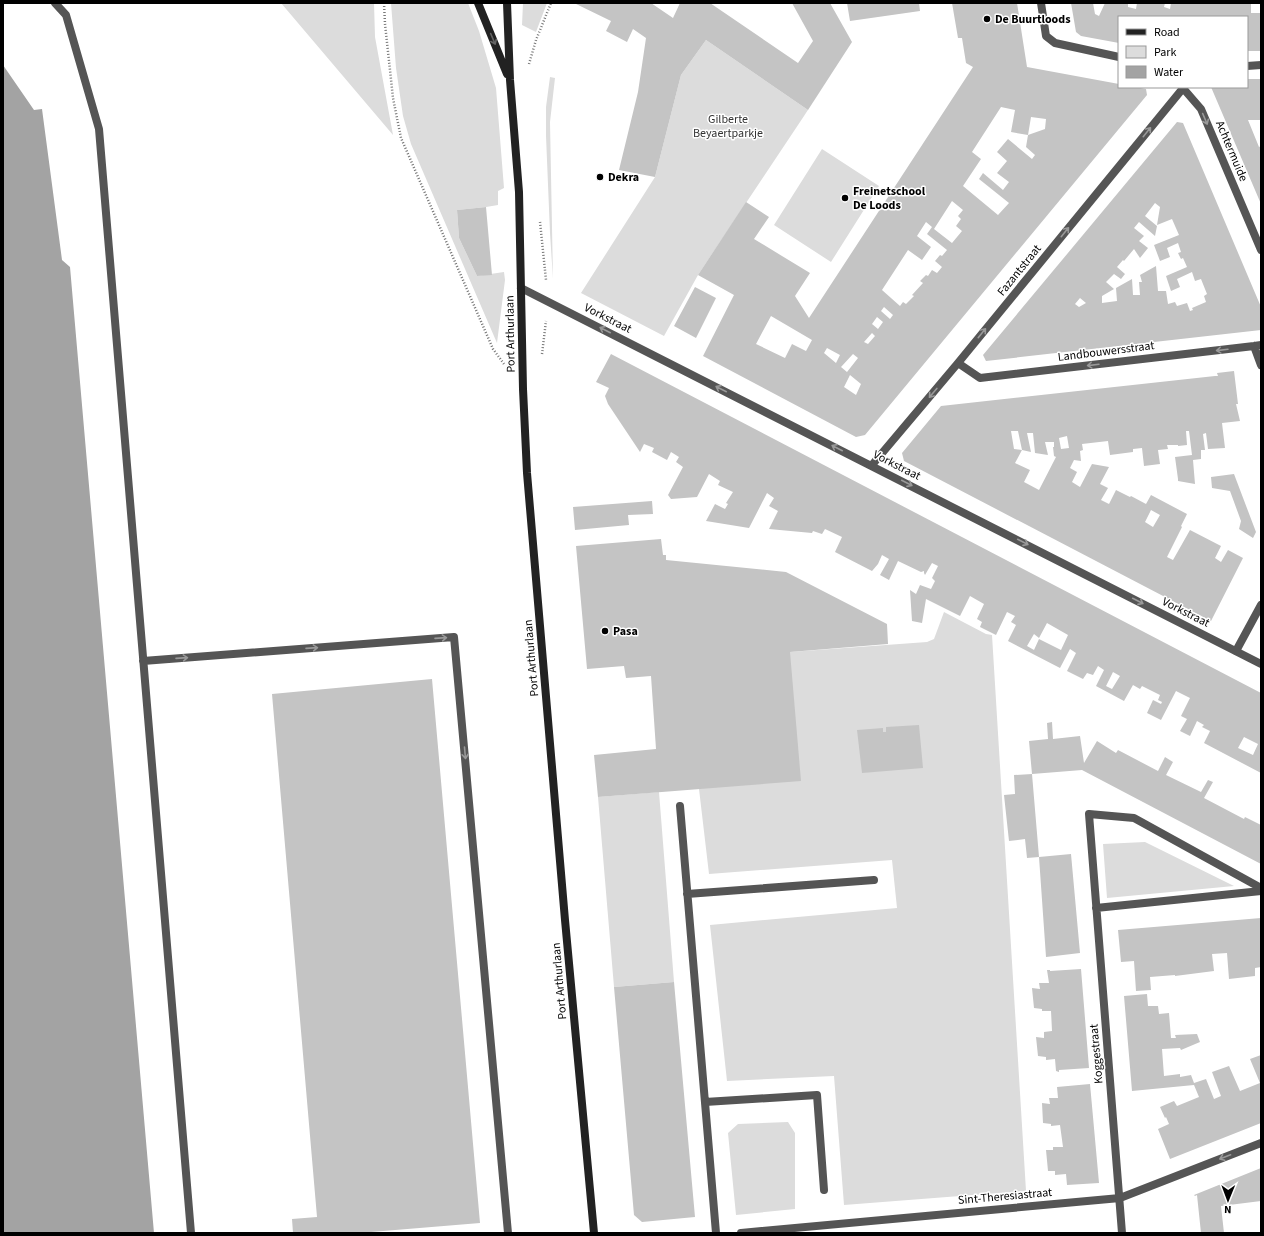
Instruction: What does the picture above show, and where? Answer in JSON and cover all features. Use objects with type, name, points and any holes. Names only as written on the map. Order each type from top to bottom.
[{"type":"main road","name":"Port Arthurlaan","points":[[478,3],[510,80]]},
{"type":"main road","name":"Port Arthurlaan","points":[[507,3],[510,80],[519,192],[523,389],[529,489],[565,920],[594,1233]]},
{"type":"street","points":[[55,3],[66,15],[99,129],[191,1233]]},
{"type":"street","points":[[1041,3],[1046,36],[1055,43],[1118,57]]},
{"type":"street","points":[[1248,66],[1261,66]]},
{"type":"street","name":"Fazantstraat","points":[[872,465],[958,363],[1182,88]]},
{"type":"street","name":"Achtermuide","points":[[1184,88],[1201,109],[1261,250]]},
{"type":"street","name":"Vorkstraat","points":[[521,288],[1261,664]]},
{"type":"street","points":[[1258,346],[1261,366]]},
{"type":"street","name":"Landbouwersstraat","points":[[958,363],[980,378],[1258,346]]},
{"type":"street","points":[[1236,651],[1261,605]]},
{"type":"street","points":[[143,661],[454,637],[508,1233]]},
{"type":"street","points":[[680,806],[716,1233]]},
{"type":"street","name":"Koggestraat","points":[[1122,1233],[1090,814],[1134,818],[1261,888]]},
{"type":"street","points":[[687,894],[874,880]]},
{"type":"street","points":[[1096,908],[1261,891]]},
{"type":"street","points":[[705,1102],[816,1095],[824,1190]]},
{"type":"street","name":"Sint-Theresiastraat","points":[[741,1233],[1120,1198],[1261,1143]]},
{"type":"path","points":[[384,3],[384,24],[393,98],[401,138],[493,349],[523,389]]},
{"type":"green space","points":[[281,3],[374,3],[375,37],[393,135]]},
{"type":"green space","points":[[391,3],[468,3],[479,31],[496,88],[504,188],[498,191],[498,205],[457,210],[459,238],[477,276],[504,272],[505,280],[497,343],[411,144],[403,116],[396,68]]},
{"type":"green space","points":[[523,3],[547,3],[536,32],[522,25]]},
{"type":"green space","name":"Gilberte Beyaertparkje","points":[[706,40],[808,110],[698,275],[664,336],[581,293],[655,177],[681,75]]},
{"type":"green space","points":[[550,77],[555,78],[550,122],[553,279],[546,136],[546,107]]},
{"type":"green space","points":[[822,149],[879,186],[831,262],[774,225]]},
{"type":"green space","points":[[944,612],[986,634],[992,635],[1026,1191],[844,1205],[834,1076],[727,1081],[710,925],[897,908],[892,860],[709,874],[699,789],[790,652],[927,642],[934,639]]},
{"type":"green space","points":[[659,792],[674,982],[614,987],[598,797]]},
{"type":"green space","points":[[1145,842],[1234,886],[1107,898],[1103,844]]},
{"type":"green space","points":[[788,1122],[795,1133],[795,1209],[736,1215],[728,1133],[738,1124]]},
{"type":"water","points":[[3,65],[34,110],[42,109],[62,260],[70,267],[154,1233],[3,1233]]},
{"type":"building","points":[[574,3],[651,3],[673,18],[680,3],[710,3],[798,63],[813,41],[792,3],[830,3],[852,42],[808,110],[706,40],[681,75],[655,177],[619,170],[638,92],[646,38],[633,29],[627,42],[606,31],[611,21]]},
{"type":"building","points":[[847,3],[919,3],[920,11],[850,21]]},
{"type":"building","points":[[952,3],[1017,3],[1027,67],[1118,84],[1118,88],[1146,89],[1147,95],[865,435],[856,437],[703,356],[734,295],[698,275],[746,202],[769,217],[754,239],[810,273],[795,296],[809,318],[973,67],[966,63],[962,38],[958,38]],"holes":[[[1001,107],[1015,110],[1011,132],[1028,135],[1026,147],[1035,155],[1032,159],[1008,139],[997,152],[1007,161],[997,173],[1009,182],[1003,190],[983,173],[979,179],[1009,203],[998,215],[963,186],[981,159],[972,152]],[[1031,117],[1046,119],[1045,129],[1028,135]],[[952,201],[963,210],[958,216],[961,219],[956,226],[962,231],[952,243],[934,229]],[[926,222],[932,227],[927,234],[947,250],[935,261],[942,267],[937,273],[932,270],[928,276],[926,275],[920,281],[923,283],[912,295],[914,296],[906,304],[903,302],[900,306],[882,290],[908,250],[922,260],[931,247],[917,236]],[[884,307],[893,315],[890,319],[881,311]],[[771,316],[812,340],[806,351],[792,344],[785,358],[756,344]],[[877,317],[883,322],[878,329],[872,324]],[[872,333],[875,336],[868,344],[864,342]],[[827,348],[840,355],[836,363],[824,353]],[[853,354],[858,358],[847,372],[841,367]],[[850,375],[861,384],[856,395],[844,387]]]},
{"type":"building","points":[[1071,3],[1093,3],[1095,14],[1099,16],[1105,3],[1128,3],[1128,7],[1136,9],[1137,3],[1165,3],[1164,7],[1170,9],[1171,3],[1251,3],[1251,13],[1261,13],[1261,51],[1248,51],[1248,16],[1118,16],[1118,43],[1081,36],[1076,32]]},
{"type":"building","points":[[1248,79],[1261,79],[1261,120],[1248,120],[1259,147],[1261,146],[1261,204],[1211,88],[1248,88]]},
{"type":"building","points":[[1177,122],[1183,123],[1261,307],[1261,330],[986,361],[983,355]],"holes":[[[1155,203],[1160,207],[1157,225],[1172,219],[1179,235],[1154,245],[1160,261],[1170,257],[1167,248],[1178,243],[1181,252],[1178,253],[1181,259],[1183,258],[1187,267],[1166,276],[1171,291],[1180,287],[1177,279],[1192,272],[1195,281],[1201,279],[1207,294],[1204,296],[1206,302],[1192,308],[1193,310],[1190,311],[1187,303],[1177,306],[1175,302],[1168,304],[1166,291],[1158,291],[1156,266],[1140,275],[1142,282],[1139,282],[1140,295],[1133,295],[1132,279],[1116,288],[1117,301],[1102,303],[1102,296],[1114,289],[1106,282],[1114,274],[1121,279],[1125,274],[1117,267],[1134,249],[1140,258],[1148,248],[1139,241],[1144,236],[1134,228],[1139,222],[1155,236],[1157,226],[1145,216]],[[1080,298],[1086,303],[1079,307],[1075,304]]]},
{"type":"building","points":[[486,207],[492,275],[477,276],[459,238],[457,210]]},
{"type":"building","points":[[695,287],[716,298],[696,338],[674,326]]},
{"type":"building","points":[[611,354],[1261,693],[1261,773],[1204,743],[1210,731],[1202,727],[1204,725],[1197,721],[1190,736],[1180,731],[1187,719],[1181,716],[1190,698],[1176,691],[1161,720],[1147,713],[1153,700],[1161,704],[1162,702],[1158,700],[1160,695],[1142,686],[1140,689],[1133,685],[1124,701],[1096,686],[1104,670],[1098,666],[1093,675],[1087,673],[1083,679],[1067,671],[1076,653],[1070,649],[1060,668],[1008,641],[1016,625],[1011,622],[1015,616],[1007,612],[996,635],[980,627],[982,622],[977,619],[984,604],[970,596],[960,616],[926,599],[922,623],[912,621],[910,590],[916,594],[920,585],[931,589],[935,581],[932,578],[938,566],[932,563],[925,575],[924,571],[921,572],[898,561],[889,580],[880,575],[889,559],[882,555],[878,564],[872,571],[835,552],[842,537],[825,529],[822,534],[813,531],[812,533],[769,529],[778,511],[769,506],[774,498],[767,493],[749,528],[706,521],[715,504],[725,509],[728,504],[726,503],[733,492],[718,485],[720,481],[709,474],[697,497],[671,499],[668,495],[683,467],[676,462],[679,457],[671,452],[667,460],[652,452],[654,448],[644,444],[640,452],[608,404],[605,396],[609,388],[596,382]],"holes":[[[1047,623],[1068,635],[1061,650],[1039,639],[1034,650],[1027,646],[1034,634],[1039,638]],[[1113,672],[1120,676],[1112,689],[1106,686]],[[1244,737],[1258,744],[1253,755],[1238,748]]]},
{"type":"building","points":[[1234,371],[1238,404],[1236,404],[1240,421],[1222,423],[1225,448],[1208,449],[1206,433],[1203,434],[1205,450],[1201,450],[1201,459],[1193,460],[1195,484],[1178,481],[1175,457],[1192,455],[1189,431],[1186,431],[1187,445],[1167,445],[1168,449],[1158,450],[1160,464],[1144,466],[1142,448],[1133,449],[1133,452],[1110,455],[1108,441],[1082,444],[1083,450],[1080,451],[1081,461],[1074,460],[1070,468],[1077,472],[1072,482],[1080,487],[1092,464],[1109,467],[1100,484],[1108,488],[1101,500],[1109,504],[1116,490],[1146,504],[1151,495],[1187,514],[1167,557],[1173,560],[1190,530],[1221,546],[1215,558],[1221,562],[1228,550],[1243,558],[1211,621],[904,461],[902,453],[941,406],[1218,376],[1217,373]],"holes":[[[1011,431],[1018,431],[1022,450],[1014,449]],[[1027,433],[1033,433],[1035,453],[1048,455],[1045,442],[1054,442],[1054,456],[1056,457],[1039,490],[1024,482],[1030,470],[1015,463],[1022,450],[1031,452]],[[1067,436],[1069,448],[1061,449],[1059,438]],[[1151,510],[1160,515],[1153,527],[1145,522]]]},
{"type":"building","points":[[1234,474],[1256,532],[1253,538],[1239,529],[1241,521],[1230,491],[1212,488],[1211,477]]},
{"type":"building","points":[[652,501],[653,514],[628,515],[629,525],[575,530],[573,507]]},
{"type":"building","points":[[661,539],[663,555],[666,555],[666,560],[786,572],[887,624],[888,644],[790,652],[801,781],[598,797],[594,755],[656,749],[651,676],[626,678],[624,666],[587,669],[576,546]]},
{"type":"building","points":[[432,679],[480,1223],[359,1233],[293,1233],[292,1219],[317,1217],[272,694]]},
{"type":"building","points":[[1052,722],[1053,739],[1080,736],[1084,763],[1097,741],[1116,753],[1118,750],[1158,771],[1165,757],[1173,762],[1166,775],[1201,792],[1208,780],[1213,782],[1204,798],[1244,819],[1245,817],[1261,825],[1261,864],[1082,770],[1032,774],[1029,741],[1048,739],[1047,723]]},
{"type":"building","points":[[919,725],[923,768],[862,773],[857,730],[883,728],[883,732],[886,732],[886,727]]},
{"type":"building","points":[[1032,774],[1039,857],[1027,858],[1025,839],[1009,841],[1004,795],[1015,794],[1014,775]]},
{"type":"building","points":[[1071,854],[1080,953],[1046,957],[1039,857]]},
{"type":"building","points":[[1261,918],[1261,967],[1255,968],[1255,976],[1229,979],[1227,953],[1212,954],[1214,971],[1175,976],[1150,977],[1151,990],[1136,991],[1134,961],[1121,962],[1118,930]]},
{"type":"building","points":[[1081,969],[1089,1068],[1059,1070],[1059,1072],[1056,1071],[1055,1059],[1046,1060],[1046,1057],[1038,1056],[1036,1037],[1044,1038],[1044,1032],[1052,1031],[1051,1011],[1042,1011],[1042,1009],[1034,1008],[1032,988],[1040,989],[1039,983],[1049,983],[1047,970]]},
{"type":"building","points":[[674,982],[695,1217],[642,1222],[634,1215],[614,987]]},
{"type":"building","points":[[1147,994],[1148,1006],[1158,1006],[1159,1014],[1169,1013],[1171,1038],[1176,1038],[1175,1035],[1197,1034],[1200,1042],[1181,1050],[1180,1048],[1162,1049],[1164,1076],[1180,1074],[1180,1077],[1191,1075],[1194,1083],[1206,1079],[1214,1099],[1221,1096],[1212,1072],[1229,1066],[1240,1091],[1260,1083],[1250,1059],[1261,1055],[1261,1123],[1170,1159],[1158,1129],[1169,1124],[1160,1107],[1174,1101],[1177,1106],[1199,1097],[1194,1085],[1132,1091],[1124,996]]},
{"type":"building","points":[[1090,1084],[1099,1183],[1067,1185],[1066,1174],[1055,1175],[1055,1171],[1048,1171],[1046,1150],[1053,1150],[1053,1147],[1063,1147],[1060,1125],[1051,1126],[1051,1124],[1043,1123],[1042,1103],[1050,1104],[1049,1098],[1058,1098],[1057,1087]]},
{"type":"building","points":[[1261,1168],[1261,1201],[1221,1206],[1224,1233],[1201,1233],[1197,1195],[1194,1195]]},
{"type":"place","name":"De Buurtloods","points":[[987,19]]},
{"type":"place","name":"Dekra","points":[[600,177]]},
{"type":"place","name":"Freinetschool De Loods","points":[[845,198]]},
{"type":"place","name":"Pasa","points":[[605,631]]}]
